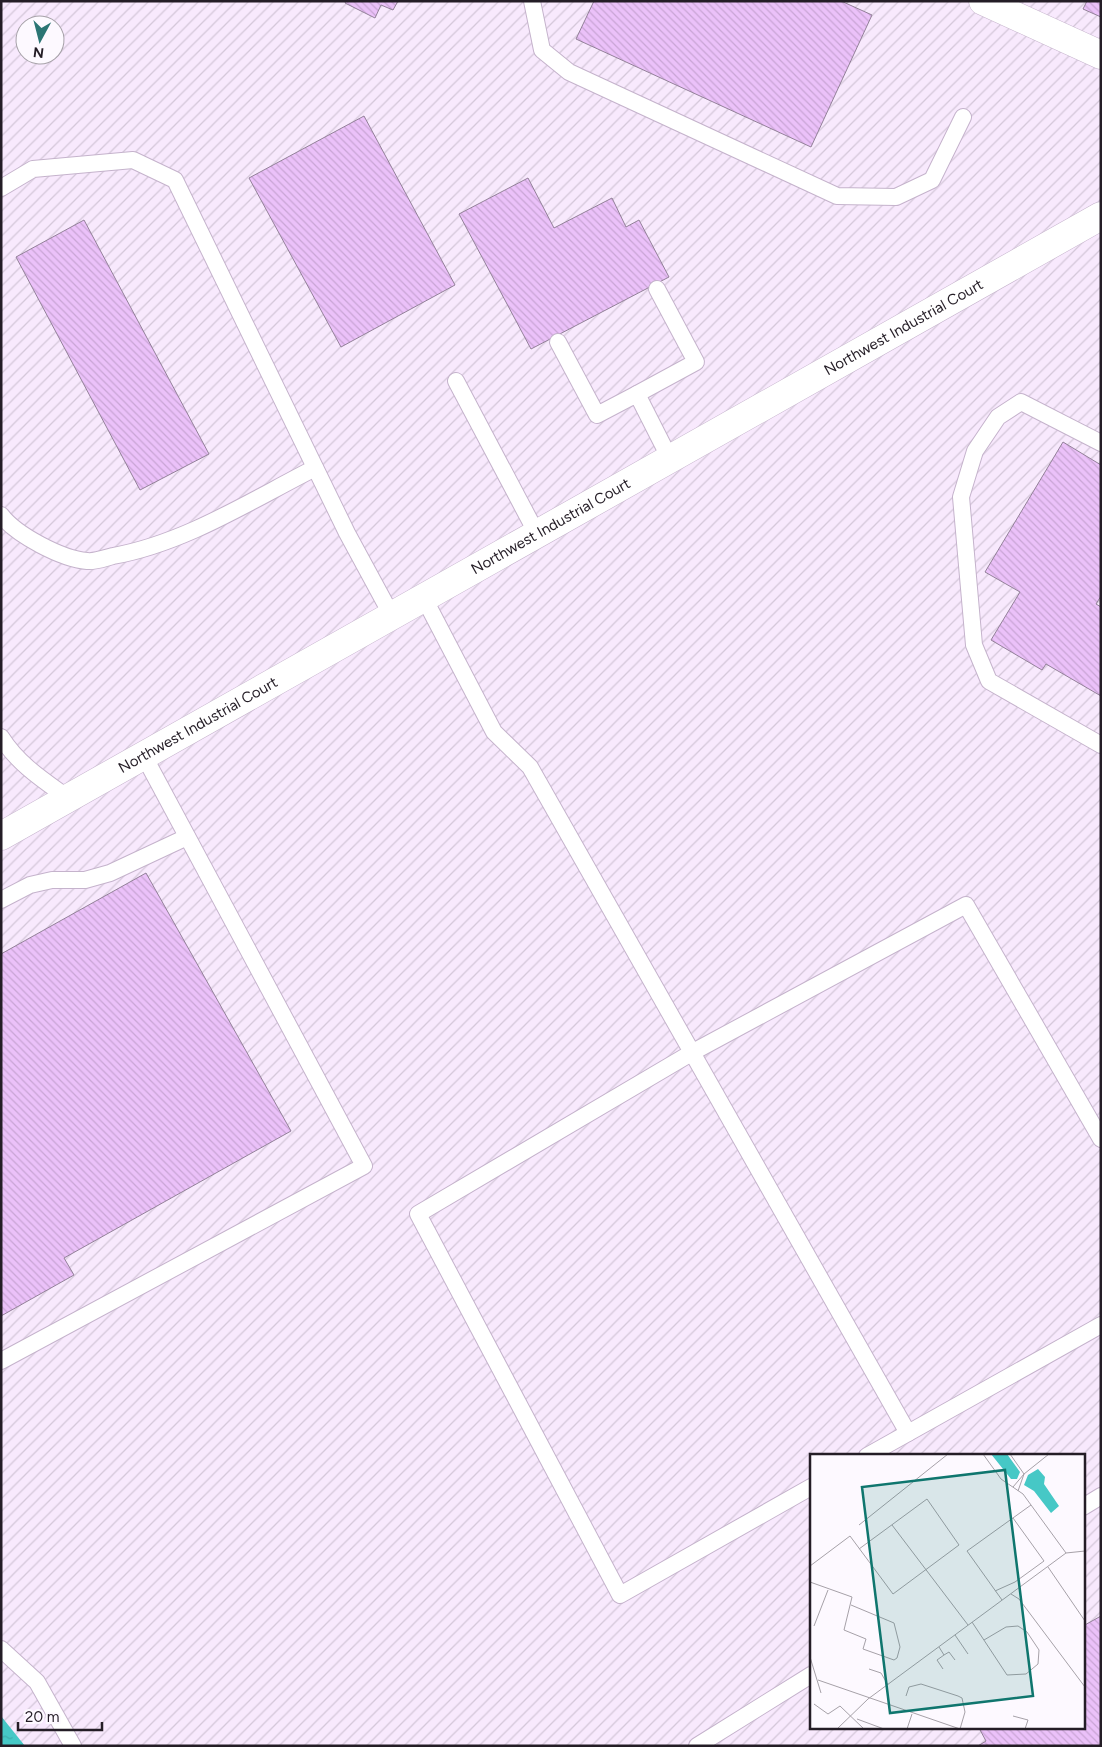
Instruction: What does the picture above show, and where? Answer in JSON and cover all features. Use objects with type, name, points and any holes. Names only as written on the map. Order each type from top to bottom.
[{"type":"street","points":[[983,1],[1101,56]]},
{"type":"street","name":"Northwest Industrial Court","points":[[1,836],[670,459],[1099,224]]},
{"type":"lane","points":[[532,1],[542,50],[569,72],[836,196],[896,197],[932,180],[963,117]]},
{"type":"lane","points":[[1,188],[33,169],[133,160],[175,180],[315,468],[392,616]]},
{"type":"lane","points":[[558,342],[597,415],[637,394],[696,362],[657,289]]},
{"type":"lane","points":[[456,381],[538,534]]},
{"type":"lane","points":[[637,394],[670,459]]},
{"type":"lane","points":[[1101,443],[1021,402],[998,416],[975,450],[961,497],[974,645],[989,681],[1101,745]]},
{"type":"lane","points":[[1,515],[9,525],[45,548],[87,561],[136,552],[180,537],[315,468]]},
{"type":"lane","points":[[424,598],[494,732],[530,767],[908,1433]]},
{"type":"lane","points":[[1,737],[11,753],[23,766],[68,798]]},
{"type":"lane","points":[[1,1361],[364,1166],[144,756]]},
{"type":"lane","points":[[1,900],[30,885],[52,880],[85,880],[110,873],[187,836]]},
{"type":"lane","points":[[810,1488],[620,1594],[418,1214],[693,1052],[966,905],[1101,1139]]},
{"type":"lane","points":[[871,1454],[1101,1325]]},
{"type":"lane","points":[[1084,1506],[1101,1496]]},
{"type":"lane","points":[[1,1649],[37,1682],[73,1746]]},
{"type":"lane","points":[[697,1746],[810,1676]]},
{"type":"shaded area","points":[[1,1],[1101,1],[1101,1746],[1,1746]]},
{"type":"water","points":[[1,1716],[25,1746],[1,1746]]},
{"type":"building","points":[[346,1],[398,1],[393,10],[381,5],[375,18],[345,3]]},
{"type":"building","points":[[594,1],[841,1],[872,15],[811,147],[576,39]]},
{"type":"building","points":[[1087,1],[1101,1],[1101,17],[1083,9]]},
{"type":"building","points":[[364,116],[455,285],[341,347],[249,178]]},
{"type":"building","points":[[528,178],[554,228],[612,198],[626,227],[639,220],[669,277],[531,349],[459,214]]},
{"type":"building","points":[[84,220],[209,454],[140,490],[16,257]]},
{"type":"building","points":[[1063,442],[1101,465],[1101,596],[1096,604],[1101,607],[1101,696],[1046,664],[1042,670],[991,640],[1020,592],[985,572]]},
{"type":"building","points":[[146,873],[291,1131],[64,1258],[74,1275],[1,1316],[1,954]]},
{"type":"building","points":[[1101,1616],[1101,1746],[978,1746],[986,1741],[980,1730],[1084,1730],[1084,1625]]}]
